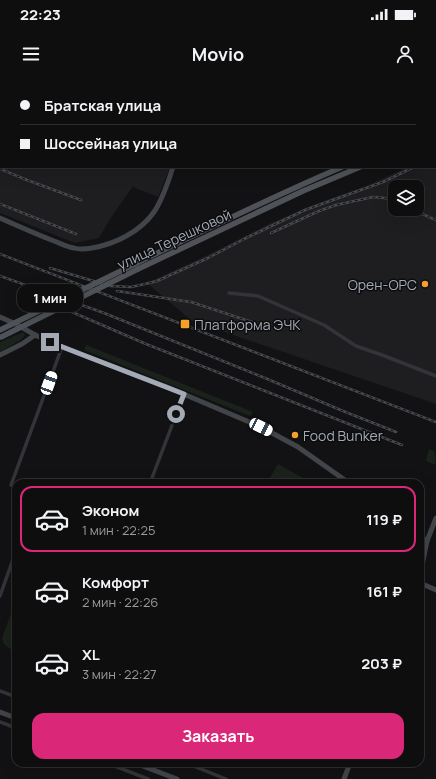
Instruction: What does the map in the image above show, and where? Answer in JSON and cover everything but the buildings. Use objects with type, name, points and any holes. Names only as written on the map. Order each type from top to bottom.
[{"type":"main road","points":[[0,218],[74,248],[83,249],[110,244],[138,228],[147,220],[157,207],[173,168]]},
{"type":"main road","points":[[340,168],[341,175]]},
{"type":"main road","name":"улица Терешковой","points":[[0,337],[246,210],[301,184],[340,168]]},
{"type":"main road","name":"улица Терешковой","points":[[0,330],[358,168]]},
{"type":"main road","points":[[0,317],[62,347],[184,394],[275,434],[298,447],[343,479]]},
{"type":"main road","points":[[0,356],[35,335]]},
{"type":"main road","points":[[424,556],[427,541],[436,518]]},
{"type":"main road","points":[[424,585],[436,590]]},
{"type":"main road","points":[[0,712],[12,716]]},
{"type":"main road","points":[[146,767],[177,779]]},
{"type":"main road","points":[[344,779],[348,767]]},
{"type":"street","points":[[229,293],[258,296],[324,325],[356,346],[436,376]]},
{"type":"street","points":[[13,479],[62,347]]},
{"type":"street","points":[[152,479],[184,394]]},
{"type":"street","points":[[0,596],[12,562]]},
{"type":"street","points":[[0,691],[12,696]]},
{"type":"street","points":[[0,722],[12,726]]},
{"type":"street","points":[[117,767],[147,779]]},
{"type":"street","points":[[196,767],[226,779]]},
{"type":"shaded area","points":[[0,168],[170,168],[158,197],[133,186],[99,238],[75,243],[0,213]]},
{"type":"shaded area","points":[[406,168],[436,168],[436,404],[192,321],[147,283],[210,254],[271,223],[318,203],[366,186]]},
{"type":"shaded area","points":[[24,333],[25,335],[22,339],[0,352],[0,342]]},
{"type":"shaded area","points":[[86,345],[253,412],[250,416],[84,350]]},
{"type":"shaded area","points":[[429,449],[435,453],[435,465],[426,461]]},
{"type":"shaded area","points":[[278,464],[305,479],[269,479]]},
{"type":"shaded area","points":[[12,610],[12,649],[10,649],[4,644],[2,638]]},
{"type":"railway","points":[[50,268],[110,286],[131,287],[157,281],[208,258],[305,210],[383,182],[412,168]]},
{"type":"railway","points":[[0,169],[81,200]]},
{"type":"railway","points":[[271,233],[319,211],[336,205],[373,197],[388,199]]},
{"type":"railway","points":[[0,204],[76,234]]},
{"type":"railway","points":[[424,215],[436,220]]},
{"type":"railway","points":[[0,254],[436,422]]},
{"type":"railway","points":[[0,276],[104,313],[396,432]]},
{"type":"railway","points":[[24,288],[35,296],[146,344],[402,445]]},
{"type":"railway","points":[[117,291],[191,302],[252,322]]},
{"type":"place","name":"Орен-ОРС","points":[[425,284]]},
{"type":"place","name":"Платформа ЭЧК","points":[[185,324]]},
{"type":"place","name":"Food Bunker","points":[[295,435]]},
{"type":"route","points":[[50,342],[184,394],[176,414]]}]
